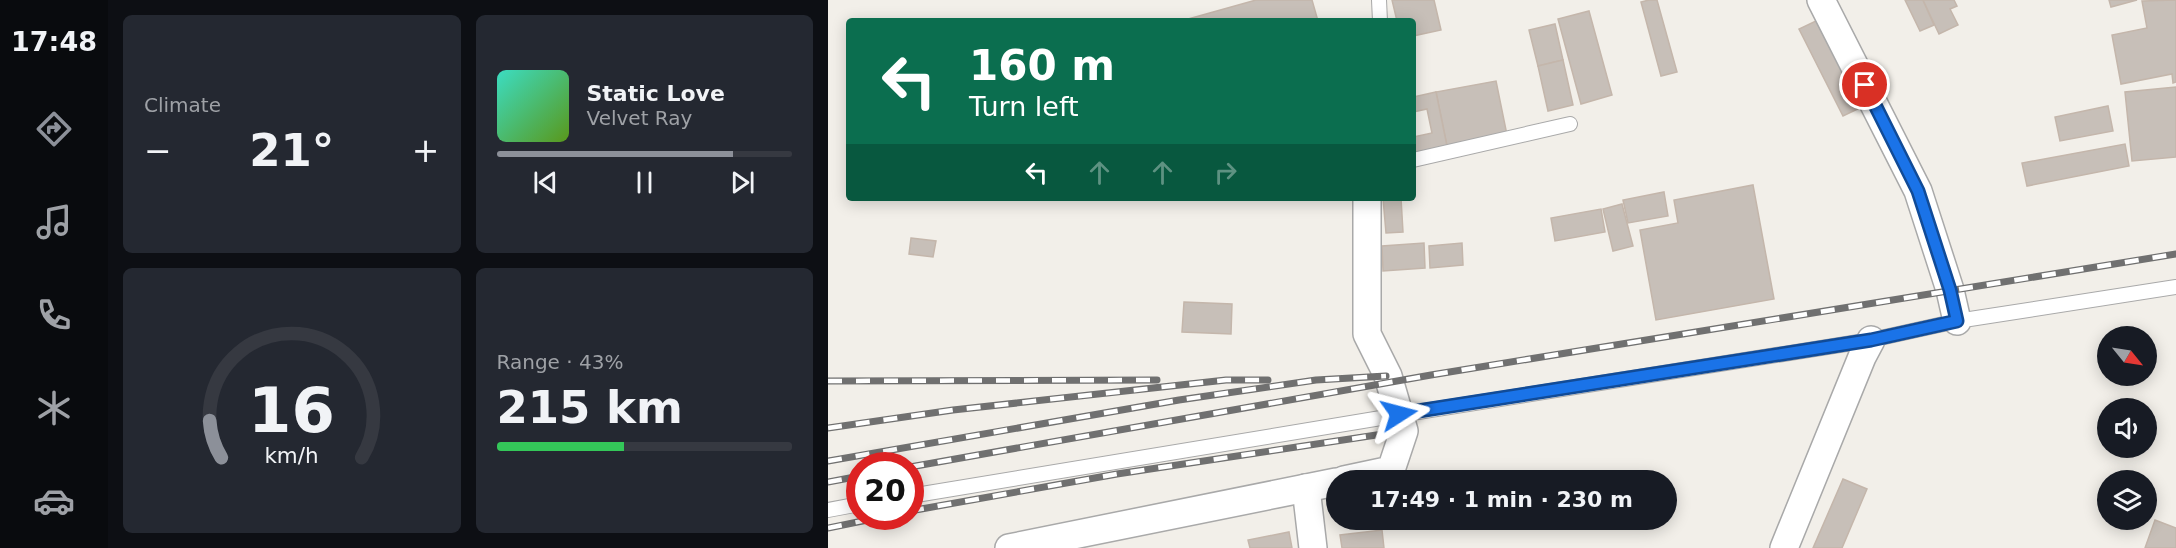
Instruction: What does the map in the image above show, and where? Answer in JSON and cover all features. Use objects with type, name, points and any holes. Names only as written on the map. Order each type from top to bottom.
[{"type":"street","points":[[1821,0],[1918,191],[1950,290],[1957,321]]},
{"type":"street","points":[[1367,201],[1367,334],[1388,376],[1404,431],[1391,470]]},
{"type":"street","points":[[1784,548],[1871,340]]},
{"type":"street","points":[[1010,548],[1326,484]]},
{"type":"street","points":[[1306,488],[1312,548]]},
{"type":"lane","points":[[1378,0],[1380,18]]},
{"type":"lane","points":[[1416,159],[1570,124]]},
{"type":"lane","points":[[924,494],[1399,414],[1871,340],[1957,321],[2176,286]]},
{"type":"lane","points":[[828,510],[846,507]]},
{"type":"building","points":[[1256,0],[1312,0],[1317,18],[1192,18]]},
{"type":"building","points":[[1392,0],[1434,0],[1441,30],[1416,35],[1416,18],[1396,18]]},
{"type":"building","points":[[1657,0],[1677,72],[1661,76],[1641,2]]},
{"type":"building","points":[[1905,0],[1923,0],[1934,25],[1920,31]]},
{"type":"building","points":[[1923,0],[1954,0],[1957,6],[1950,9],[1958,25],[1939,34]]},
{"type":"building","points":[[2109,0],[2137,0],[2111,7]]},
{"type":"building","points":[[2176,0],[2176,82],[2173,83],[2172,74],[2121,84],[2112,35],[2147,28],[2142,1]]},
{"type":"building","points":[[1589,11],[1612,95],[1581,104],[1558,19]]},
{"type":"building","points":[[1818,20],[1862,107],[1843,116],[1799,29]]},
{"type":"building","points":[[1555,24],[1563,60],[1538,66],[1529,30]]},
{"type":"building","points":[[1563,60],[1573,105],[1548,111],[1538,66]]},
{"type":"building","points":[[1496,81],[1507,135],[1447,146],[1436,92]]},
{"type":"building","points":[[2176,87],[2176,157],[2132,161],[2125,92]]},
{"type":"building","points":[[1436,92],[1447,146],[1416,152],[1416,136],[1432,133],[1427,109],[1416,111],[1416,96]]},
{"type":"building","points":[[2108,106],[2113,131],[2060,141],[2055,117]]},
{"type":"building","points":[[2125,144],[2129,166],[2027,186],[2022,163]]},
{"type":"building","points":[[1753,185],[1774,299],[1656,320],[1640,230],[1678,223],[1674,200]]},
{"type":"building","points":[[1664,192],[1668,216],[1628,223],[1623,200]]},
{"type":"building","points":[[1383,201],[1401,201],[1403,232],[1386,233]]},
{"type":"building","points":[[1622,204],[1633,246],[1613,251],[1603,209]]},
{"type":"building","points":[[1601,209],[1605,232],[1555,241],[1551,218]]},
{"type":"building","points":[[911,238],[936,241],[933,257],[909,254]]},
{"type":"building","points":[[1424,243],[1425,268],[1383,271],[1382,246]]},
{"type":"building","points":[[1462,243],[1463,265],[1430,268],[1429,246]]},
{"type":"building","points":[[1184,302],[1232,304],[1231,334],[1182,332]]},
{"type":"building","points":[[1843,479],[1867,489],[1842,548],[1813,548]]},
{"type":"building","points":[[2157,521],[2176,528],[2176,548],[2145,548],[2151,530],[2157,530]]},
{"type":"building","points":[[1382,530],[1384,548],[1342,548],[1340,535]]},
{"type":"building","points":[[1289,532],[1292,548],[1250,548],[1248,540]]},
{"type":"railway","points":[[924,465],[1431,375],[2176,254]]},
{"type":"railway","points":[[828,461],[1179,400],[1316,380],[1386,376]]},
{"type":"railway","points":[[828,381],[1157,380]]},
{"type":"railway","points":[[828,428],[953,410],[1226,380],[1268,380]]},
{"type":"railway","points":[[924,508],[1117,474],[1383,434]]},
{"type":"railway","points":[[828,482],[846,479]]},
{"type":"railway","points":[[828,528],[846,524]]},
{"type":"route","points":[[1399,414],[1871,340],[1957,321],[1950,290],[1918,191],[1865,85]]}]
